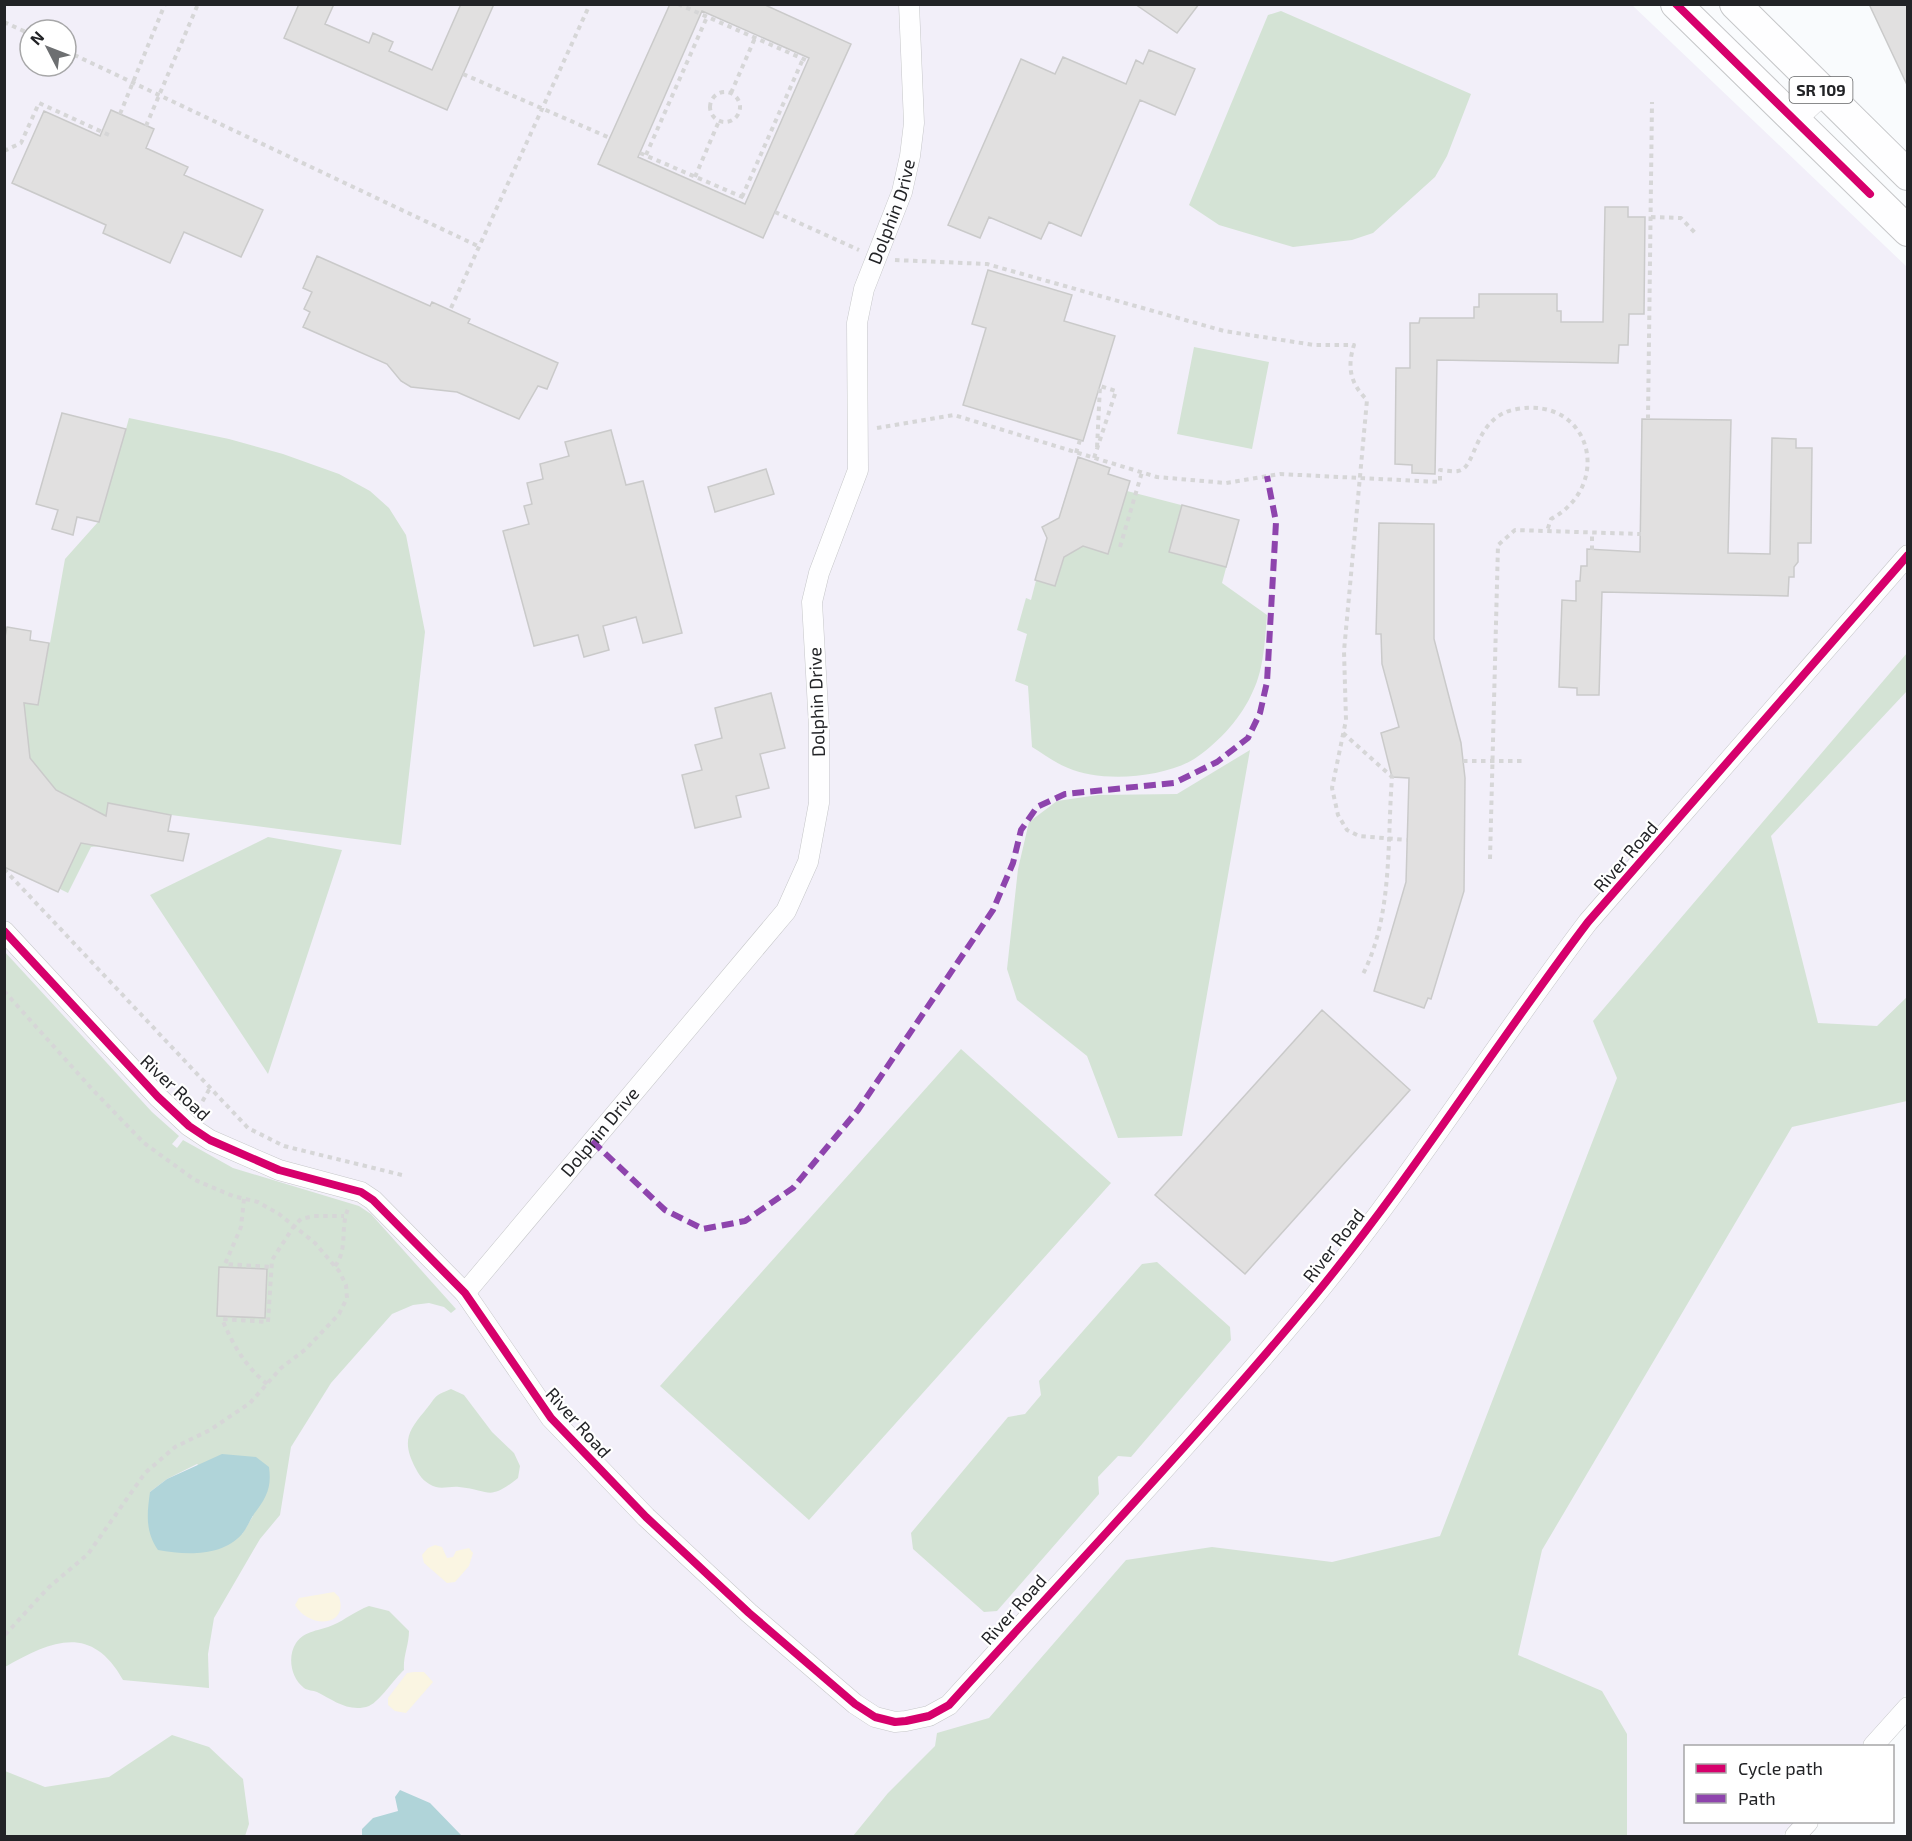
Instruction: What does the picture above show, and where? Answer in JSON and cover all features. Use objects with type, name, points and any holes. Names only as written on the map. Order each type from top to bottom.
[{"type":"main road","name":"SR 109","points":[[1676,4],[1908,231]]},
{"type":"main road","name":"SR 109","points":[[1735,4],[1908,175]]},
{"type":"main road","points":[[1793,118],[1822,91]]},
{"type":"street","name":"Dolphin Drive","points":[[465,1293],[786,911],[808,862],[819,803],[819,727],[812,602],[819,573],[858,470],[857,323],[875,258],[902,192],[910,156],[914,123],[909,4]]},
{"type":"street","name":"River Road","points":[[4,931],[158,1097],[189,1126],[210,1140],[279,1170],[361,1192],[388,1215],[465,1293],[551,1418],[646,1517],[749,1613],[855,1704],[875,1716],[895,1722],[906,1721],[949,1705],[1312,1299],[1423,1153],[1547,976],[1588,922],[1908,555]]},
{"type":"street","points":[[1874,1745],[1908,1707]]},
{"type":"street","points":[[1794,1836],[1806,1823]]},
{"type":"path","points":[[120,114],[165,4]]},
{"type":"path","points":[[146,126],[198,4]]},
{"type":"path","points":[[451,308],[590,4]]},
{"type":"path","points":[[640,153],[745,198],[806,60],[678,4]]},
{"type":"path","points":[[646,155],[707,17]]},
{"type":"path","points":[[4,22],[18,28]]},
{"type":"path","points":[[731,93],[755,38]]},
{"type":"path","points":[[78,57],[480,247]]},
{"type":"path","points":[[463,74],[610,138]]},
{"type":"path","points":[[722,92],[731,93],[740,105],[738,115],[729,122],[719,121],[710,110],[711,101],[722,92]]},
{"type":"path","points":[[1648,419],[1652,102]]},
{"type":"path","points":[[4,151],[21,143],[39,103],[109,135]]},
{"type":"path","points":[[695,177],[719,121]]},
{"type":"path","points":[[775,212],[875,258],[987,264],[1224,331],[1314,345],[1354,345],[1349,360],[1351,377],[1357,390],[1367,400],[1362,477],[1344,651],[1346,720],[1332,788],[1338,815],[1347,830],[1359,836],[1407,840]]},
{"type":"path","points":[[1651,217],[1681,218],[1697,235]]},
{"type":"path","points":[[1094,458],[1116,391],[1100,386],[1097,448]]},
{"type":"path","points":[[858,432],[915,419],[954,415],[1094,458],[1103,463],[1192,482],[1226,483],[1280,474],[1440,482],[1440,470],[1460,471],[1467,467],[1482,431],[1496,418],[1516,409],[1554,411],[1580,432],[1589,456],[1588,472],[1576,496],[1565,511],[1551,519],[1547,531]]},
{"type":"path","points":[[1076,453],[1080,440]]},
{"type":"path","points":[[1120,547],[1142,472]]},
{"type":"path","points":[[1490,859],[1498,545],[1515,530],[1641,534]]},
{"type":"path","points":[[1592,532],[1592,550]]},
{"type":"path","points":[[1343,734],[1392,777],[1387,887],[1378,932],[1363,974]]},
{"type":"path","points":[[1463,761],[1525,761]]},
{"type":"path","points":[[4,869],[248,1128],[284,1146],[402,1175]]},
{"type":"path","points":[[4,991],[144,1143],[195,1180],[258,1202],[294,1226],[315,1243],[335,1266],[346,1285],[347,1298],[339,1314],[306,1349],[281,1368],[233,1417],[175,1447],[145,1473],[88,1554],[48,1588],[4,1635]]},
{"type":"path","points":[[195,1114],[210,1088]]},
{"type":"path","points":[[244,1199],[241,1227],[225,1264],[271,1267]]},
{"type":"path","points":[[335,1266],[341,1258],[344,1245],[344,1216],[350,1204]]},
{"type":"path","points":[[267,1384],[253,1372],[233,1344],[222,1318],[268,1322],[272,1260],[294,1226],[301,1220],[314,1216],[344,1216]]},
{"type":"shaded area","points":[[5,5],[1632,5],[1907,267],[1907,1693],[1862,1745],[1684,1745],[1684,1823],[1794,1823],[1782,1836],[5,1836]]},
{"type":"green space","points":[[1281,11],[1471,94],[1447,156],[1435,177],[1373,233],[1352,240],[1293,247],[1219,225],[1189,205],[1268,15]]},
{"type":"green space","points":[[1194,347],[1269,362],[1252,449],[1177,434]]},
{"type":"green space","points":[[62,413],[126,429],[129,418],[229,439],[283,454],[339,474],[370,491],[389,508],[406,535],[425,632],[401,845],[171,815],[168,831],[189,834],[183,861],[100,846],[91,847],[68,893],[60,889],[58,892],[4,642],[7,627],[31,631],[30,640],[50,643],[65,559],[98,522],[77,517],[73,535],[52,529],[58,510],[36,504]]},
{"type":"green space","points":[[1094,463],[1110,468],[1109,474],[1130,481],[1127,491],[1239,520],[1222,583],[1267,615],[1260,673],[1237,719],[1214,744],[1197,757],[1169,770],[1152,774],[1115,777],[1082,773],[1059,764],[1032,747],[1028,686],[1015,681],[1027,634],[1017,630],[1026,598],[1031,600],[1047,538],[1042,527],[1062,516],[1061,510],[1076,464],[1092,468]]},
{"type":"green space","points":[[1907,653],[1907,691],[1771,836],[1818,1023],[1877,1026],[1907,997],[1907,1101],[1792,1127],[1542,1550],[1518,1655],[1602,1691],[1627,1734],[1627,1836],[853,1836],[888,1793],[935,1746],[937,1733],[989,1718],[1126,1560],[1212,1547],[1332,1562],[1440,1536],[1617,1078],[1593,1021]]},
{"type":"green space","points":[[1250,750],[1182,1136],[1118,1138],[1087,1056],[1017,1000],[1007,969],[1018,869],[1029,822],[1057,801],[1098,795],[1177,794]]},
{"type":"green space","points":[[268,837],[342,850],[268,1074],[150,895]]},
{"type":"green space","points":[[4,951],[152,1112],[179,1136],[172,1144],[177,1148],[183,1140],[233,1168],[359,1206],[371,1214],[456,1309],[451,1313],[444,1307],[429,1303],[413,1305],[392,1314],[331,1383],[291,1447],[280,1515],[260,1539],[214,1618],[208,1654],[209,1688],[123,1680],[111,1662],[98,1650],[84,1644],[69,1642],[38,1650],[5,1667]],"holes":[[[197,1464],[253,1516],[242,1534],[150,1492],[167,1479]]]},
{"type":"green space","points":[[961,1049],[1111,1183],[809,1520],[660,1386]]},
{"type":"green space","points":[[1157,1262],[1230,1327],[1231,1340],[1131,1457],[1118,1456],[1098,1477],[1099,1494],[997,1611],[984,1612],[913,1549],[911,1533],[1008,1417],[1025,1414],[1041,1395],[1039,1381],[1142,1264]]},
{"type":"green space","points":[[451,1389],[464,1395],[492,1432],[514,1453],[520,1466],[518,1478],[501,1490],[489,1493],[469,1488],[436,1487],[424,1480],[416,1469],[409,1452],[410,1432],[435,1398]]},
{"type":"green space","points":[[369,1606],[389,1611],[409,1631],[404,1670],[378,1700],[362,1708],[342,1705],[304,1688],[293,1673],[291,1661],[296,1643],[308,1633],[333,1625]]},
{"type":"green space","points":[[172,1735],[209,1747],[243,1779],[249,1824],[245,1836],[5,1836],[5,1771],[45,1787],[109,1777]]},
{"type":"sand","points":[[435,1545],[442,1547],[447,1558],[453,1557],[456,1551],[469,1548],[473,1553],[469,1566],[455,1582],[447,1583],[424,1563],[422,1555],[428,1548]]},
{"type":"sand","points":[[334,1592],[339,1597],[341,1607],[333,1619],[318,1621],[309,1618],[295,1605],[299,1598]]},
{"type":"sand","points":[[424,1672],[433,1682],[406,1713],[395,1711],[388,1705],[388,1698],[407,1673]]},
{"type":"water","points":[[222,1454],[256,1457],[269,1467],[270,1481],[267,1492],[244,1532],[224,1547],[214,1550],[180,1553],[158,1550],[151,1536],[148,1522],[150,1492],[167,1479]]},
{"type":"water","points":[[400,1790],[430,1803],[462,1836],[362,1836],[362,1829],[373,1818],[398,1811],[395,1797]]},
{"type":"building","points":[[299,4],[334,4],[325,24],[369,43],[373,33],[393,42],[389,51],[432,70],[461,4],[494,4],[447,110],[284,38]]},
{"type":"building","points":[[670,4],[763,4],[851,44],[763,238],[598,164]],"holes":[[[702,11],[809,58],[745,204],[638,157]]]},
{"type":"building","points":[[1135,4],[1199,4],[1177,33]]},
{"type":"building","points":[[1869,4],[1908,4],[1908,87]]},
{"type":"building","points":[[1149,50],[1195,69],[1175,115],[1140,100],[1081,236],[1049,222],[1041,239],[989,217],[980,238],[948,225],[1021,59],[1055,74],[1063,57],[1126,84],[1136,60],[1143,64]]},
{"type":"building","points":[[111,110],[154,129],[146,148],[188,167],[184,175],[263,210],[241,257],[184,232],[170,263],[103,233],[106,225],[12,183],[44,111],[100,136]]},
{"type":"building","points":[[1605,207],[1628,207],[1628,217],[1645,217],[1644,314],[1629,314],[1628,345],[1619,345],[1618,363],[1437,360],[1435,474],[1412,473],[1412,465],[1395,464],[1396,368],[1410,368],[1410,323],[1419,323],[1420,318],[1474,318],[1474,307],[1479,307],[1479,294],[1557,294],[1557,311],[1561,311],[1561,322],[1603,322]]},
{"type":"building","points":[[317,256],[430,306],[432,302],[470,319],[468,323],[558,363],[547,389],[538,386],[519,419],[457,392],[411,387],[401,381],[387,364],[303,327],[310,312],[304,309],[312,292],[303,288]]},
{"type":"building","points":[[988,270],[1072,295],[1064,321],[1115,336],[1083,441],[963,405],[986,328],[972,324]]},
{"type":"building","points":[[62,413],[126,429],[99,522],[77,517],[73,535],[52,529],[58,510],[36,504]]},
{"type":"building","points":[[1642,419],[1731,420],[1728,553],[1770,554],[1772,438],[1796,439],[1796,448],[1812,448],[1811,543],[1798,543],[1798,562],[1794,567],[1794,577],[1789,577],[1788,596],[1602,592],[1599,695],[1577,695],[1577,688],[1559,687],[1562,600],[1576,601],[1576,581],[1580,581],[1581,566],[1587,566],[1587,549],[1640,552]]},
{"type":"building","points":[[611,430],[626,485],[643,481],[682,633],[643,643],[636,617],[603,626],[609,650],[584,657],[578,635],[534,646],[503,531],[529,524],[524,506],[532,504],[527,483],[543,479],[540,464],[569,456],[565,442]]},
{"type":"building","points":[[1078,457],[1110,468],[1108,474],[1130,481],[1108,554],[1083,546],[1064,557],[1055,586],[1035,580],[1047,538],[1042,527],[1059,518]]},
{"type":"building","points":[[766,469],[774,494],[715,512],[708,487]]},
{"type":"building","points":[[1182,505],[1239,520],[1226,567],[1169,552]]},
{"type":"building","points":[[1379,523],[1434,524],[1434,639],[1461,743],[1465,778],[1464,891],[1431,999],[1428,998],[1424,1008],[1374,991],[1406,882],[1409,778],[1392,777],[1381,733],[1399,727],[1382,664],[1381,634],[1376,634]]},
{"type":"building","points":[[7,627],[31,631],[30,640],[49,643],[38,705],[24,703],[30,758],[56,790],[106,816],[108,803],[171,815],[168,831],[189,834],[183,861],[81,843],[58,892],[4,867],[4,642]]},
{"type":"building","points":[[771,693],[785,748],[760,754],[769,788],[736,796],[741,817],[695,828],[682,775],[702,770],[695,745],[722,738],[715,708]]},
{"type":"building","points":[[1322,1010],[1410,1090],[1245,1274],[1155,1195]]},
{"type":"building","points":[[219,1267],[267,1269],[265,1318],[217,1316]]},
{"type":"marked path","points":[[592,1141],[665,1210],[703,1229],[745,1221],[793,1188],[858,1110],[993,910],[1013,863],[1021,830],[1037,807],[1065,794],[1174,783],[1217,762],[1248,738],[1260,713],[1267,682],[1276,522],[1267,476]]},
{"type":"cycle path","points":[[1676,4],[1870,194]]},
{"type":"cycle path","points":[[4,931],[158,1097],[189,1126],[210,1140],[279,1170],[361,1192],[373,1200],[465,1293],[551,1418],[646,1517],[749,1613],[855,1704],[875,1717],[895,1722],[906,1721],[929,1716],[949,1705],[1178,1454],[1268,1351],[1384,1207],[1588,922],[1908,555]]}]
